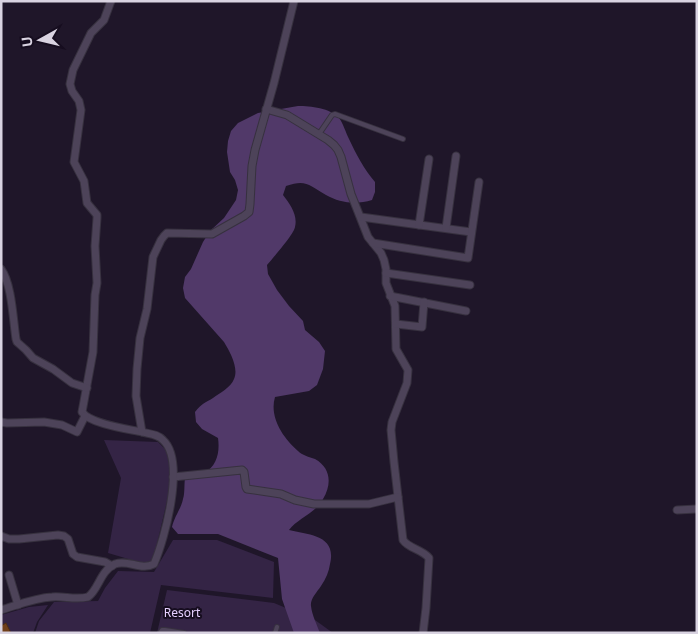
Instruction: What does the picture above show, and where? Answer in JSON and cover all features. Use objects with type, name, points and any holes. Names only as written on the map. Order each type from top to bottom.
[{"type":"street","points":[[1,610],[47,597],[88,597],[94,591],[100,578],[112,566],[121,563],[146,567],[154,564],[172,500],[172,455],[168,445],[160,437],[99,422],[85,416],[82,412],[94,345],[97,218],[87,203],[84,181],[74,162],[81,110],[79,101],[71,88],[71,80],[73,70],[91,33],[104,20],[111,1]]},
{"type":"street","points":[[142,432],[136,396],[137,369],[140,338],[147,309],[154,257],[161,240],[168,233],[212,234],[248,212],[253,158],[294,1]]},
{"type":"street","points":[[266,109],[287,115],[328,140],[338,150],[349,187],[368,237],[381,253],[386,265],[386,283],[395,306],[396,349],[406,366],[408,376],[391,430],[394,470],[404,542],[425,553],[429,558],[423,633]]},
{"type":"street","points":[[446,228],[456,156]]},
{"type":"street","points":[[419,225],[429,159]]},
{"type":"street","points":[[373,244],[468,258],[479,182]]},
{"type":"street","points":[[361,217],[471,232]]},
{"type":"street","points":[[1,269],[7,282],[17,342],[33,358],[53,369],[72,383],[87,388]]},
{"type":"street","points":[[386,273],[470,285]]},
{"type":"street","points":[[390,296],[466,310]]},
{"type":"street","points":[[396,324],[422,327],[424,302]]},
{"type":"street","points":[[1,422],[44,422],[62,425],[77,432],[85,416]]},
{"type":"street","points":[[173,477],[242,470],[247,489],[274,493],[304,503],[314,504],[369,504],[398,497]]},
{"type":"street","points":[[677,510],[697,509]]},
{"type":"street","points":[[1,536],[9,539],[19,539],[61,535],[68,539],[74,555],[105,562],[112,566]]},
{"type":"street","points":[[9,575],[18,604]]},
{"type":"lane","points":[[319,134],[332,115],[336,114],[403,139]]},
{"type":"lane","points":[[275,633],[277,628]]},
{"type":"lane","points":[[160,633],[162,630],[184,633]]},
{"type":"green space","points":[[104,440],[158,442],[168,452],[171,484],[153,561],[142,563],[108,553],[121,478]]},
{"type":"green space","points":[[173,540],[217,540],[274,562],[273,598],[161,585],[150,633],[35,633],[39,621],[54,602],[98,601],[118,571],[154,572]]},
{"type":"green space","name":"Resort","points":[[167,590],[274,603],[315,620],[333,633],[157,633]]},
{"type":"green space","points":[[48,605],[37,622],[33,633],[1,633],[1,615],[29,607]]},
{"type":"shaded area","points":[[298,106],[326,110],[339,118],[357,156],[375,182],[375,192],[372,200],[354,203],[331,198],[303,183],[286,186],[283,195],[291,206],[296,223],[294,230],[267,265],[268,274],[277,290],[303,321],[305,330],[319,342],[325,351],[323,369],[317,385],[309,391],[275,397],[274,405],[276,419],[287,440],[300,452],[320,463],[327,472],[328,488],[320,504],[289,530],[313,535],[320,538],[329,547],[331,554],[328,572],[311,603],[312,613],[320,633],[294,633],[282,599],[278,558],[218,534],[178,534],[172,527],[182,503],[185,478],[204,473],[212,467],[218,453],[218,438],[202,429],[196,422],[195,412],[228,387],[233,382],[235,375],[233,360],[224,342],[185,298],[183,288],[185,277],[210,231],[224,218],[236,200],[238,190],[230,172],[227,152],[231,131],[238,123],[258,113]]},
{"type":"building","points":[[6,623],[11,633],[1,633],[1,626]]}]
